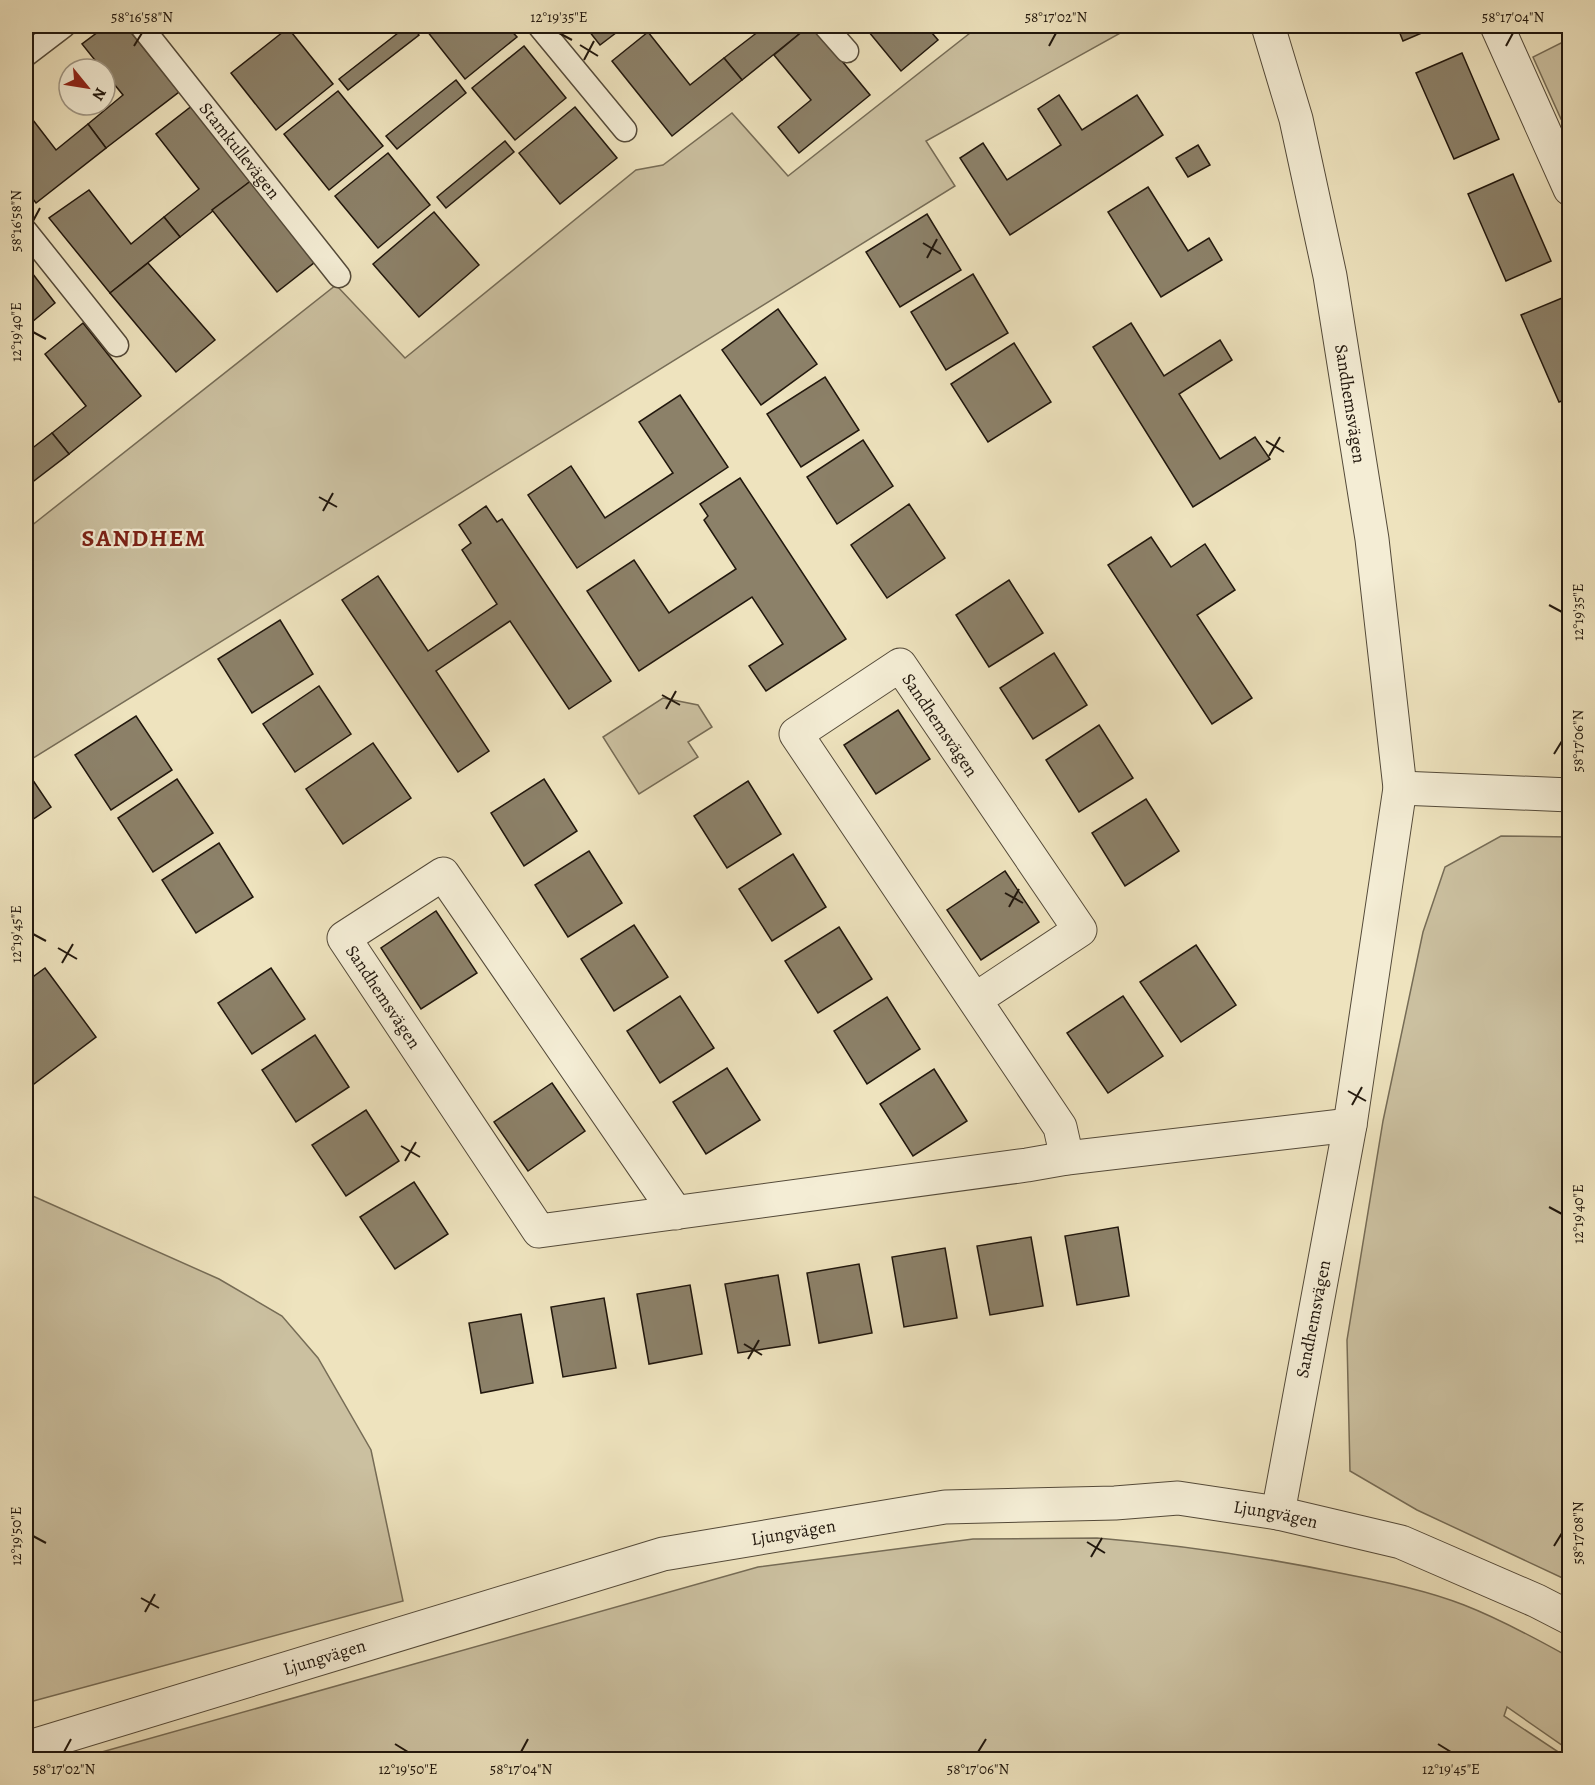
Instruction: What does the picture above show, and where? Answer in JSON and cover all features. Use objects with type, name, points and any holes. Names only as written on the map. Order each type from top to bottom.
[{"type":"street","name":"Sandhemsvägen","points":[[1268,26],[1296,119],[1330,276],[1372,539],[1400,788],[1350,1125],[1278,1513]]},
{"type":"street","points":[[1503,40],[1569,189]]},
{"type":"street","name":"Sandhemsvägen","points":[[976,999],[1080,930],[900,665],[796,734],[1060,1127],[1067,1158]]},
{"type":"street","points":[[1400,788],[1569,795]]},
{"type":"street","name":"Sandhemsvägen","points":[[676,1213],[442,874],[344,938],[539,1231],[676,1213],[1067,1158],[1350,1125]]},
{"type":"street","name":"Ljungvägen","points":[[26,1749],[663,1554],[945,1507],[1115,1503],[1178,1498],[1278,1513],[1401,1542],[1537,1601],[1569,1618]]},
{"type":"lane","points":[[26,55],[64,26]]},
{"type":"lane","name":"Stamkullevägen","points":[[141,26],[339,276]]},
{"type":"lane","points":[[539,26],[625,130]]},
{"type":"lane","points":[[825,26],[846,51]]},
{"type":"lane","points":[[26,231],[117,345]]},
{"type":"shaded area","points":[[979,26],[1133,26],[926,141],[955,186],[27,762],[26,530],[336,285],[405,358],[636,170],[663,165],[732,113],[788,176]]},
{"type":"shaded area","points":[[1569,39],[1569,116],[1561,119],[1533,57]]},
{"type":"shaded area","points":[[663,698],[698,705],[712,727],[688,742],[698,757],[639,794],[603,737]]},
{"type":"shaded area","points":[[1501,836],[1569,837],[1569,1581],[1417,1510],[1350,1471],[1347,1340],[1383,1121],[1423,932],[1445,867]]},
{"type":"shaded area","points":[[26,1193],[219,1279],[282,1316],[318,1358],[371,1450],[403,1601],[26,1703]]},
{"type":"shaded area","points":[[1097,1538],[1253,1557],[1375,1580],[1450,1600],[1491,1616],[1569,1657],[1569,1750],[1507,1707],[1504,1716],[1569,1759],[77,1759],[758,1567],[973,1539]]},
{"type":"building","points":[[106,26],[126,26],[179,92],[106,148],[88,124],[96,117],[117,117],[117,100],[123,95],[117,88],[117,57],[92,57],[82,44]]},
{"type":"building","points":[[407,26],[412,26],[419,35],[348,90],[339,79]]},
{"type":"building","points":[[423,26],[507,26],[517,37],[465,79]]},
{"type":"building","points":[[585,26],[625,26],[600,45]]},
{"type":"building","points":[[754,26],[809,26],[742,80],[724,58],[759,31]]},
{"type":"building","points":[[809,26],[813,26],[870,95],[799,153],[778,127],[811,100],[774,55]]},
{"type":"building","points":[[864,26],[926,26],[938,40],[901,71]]},
{"type":"building","points":[[1397,26],[1438,26],[1403,41]]},
{"type":"building","points":[[288,28],[333,84],[276,130],[231,73]]},
{"type":"building","points":[[648,32],[690,85],[724,58],[742,80],[672,136],[612,61]]},
{"type":"building","points":[[524,46],[566,98],[515,140],[472,88]]},
{"type":"building","points":[[1462,53],[1499,139],[1454,159],[1416,73]]},
{"type":"building","points":[[456,80],[466,93],[397,149],[386,136]]},
{"type":"building","points":[[338,91],[383,146],[329,190],[284,134]]},
{"type":"building","points":[[1059,95],[1082,130],[1137,95],[1163,135],[1010,235],[960,158],[983,143],[1007,180],[1061,145],[1038,109]]},
{"type":"building","points":[[193,105],[252,180],[180,237],[164,217],[199,189],[156,134]]},
{"type":"building","points":[[575,107],[617,158],[560,204],[519,153]]},
{"type":"building","points":[[26,111],[56,150],[88,124],[106,148],[36,203],[26,190]]},
{"type":"building","points":[[505,141],[514,152],[446,208],[437,197]]},
{"type":"building","points":[[1198,145],[1210,165],[1188,177],[1176,158]]},
{"type":"building","points":[[388,153],[430,205],[378,248],[335,196]]},
{"type":"building","points":[[1513,174],[1551,261],[1506,281],[1468,194]]},
{"type":"building","points":[[252,180],[315,262],[277,292],[212,210]]},
{"type":"building","points":[[1148,187],[1188,251],[1209,238],[1222,260],[1161,297],[1108,212]]},
{"type":"building","points":[[89,190],[131,244],[164,217],[180,237],[110,293],[49,218]]},
{"type":"building","points":[[434,212],[479,265],[419,317],[373,264]]},
{"type":"building","points":[[927,214],[961,270],[900,307],[866,252]]},
{"type":"building","points":[[148,263],[215,340],[176,372],[110,293]]},
{"type":"building","points":[[26,265],[55,303],[26,327]]},
{"type":"building","points":[[973,274],[1008,333],[946,370],[911,312]]},
{"type":"building","points":[[1567,296],[1570,301],[1570,398],[1559,402],[1521,315]]},
{"type":"building","points":[[778,309],[817,364],[761,405],[722,350]]},
{"type":"building","points":[[83,323],[141,396],[69,454],[52,433],[86,406],[45,354]]},
{"type":"building","points":[[1131,323],[1164,376],[1220,340],[1232,360],[1179,394],[1220,459],[1255,437],[1270,459],[1193,507],[1093,347]]},
{"type":"building","points":[[1014,343],[1051,402],[988,442],[951,384]]},
{"type":"building","points":[[825,377],[859,430],[801,467],[767,414]]},
{"type":"building","points":[[680,395],[728,467],[577,568],[528,495],[571,466],[605,518],[673,473],[639,422]]},
{"type":"building","points":[[52,433],[69,454],[26,487],[26,453]]},
{"type":"building","points":[[863,440],[893,486],[837,524],[807,477]]},
{"type":"building","points":[[740,478],[846,639],[766,691],[749,666],[783,644],[752,597],[639,671],[587,591],[634,560],[669,613],[736,569],[704,520],[708,516],[700,504]]},
{"type":"building","points":[[909,504],[945,558],[887,598],[851,545]]},
{"type":"building","points":[[486,506],[497,522],[502,519],[611,681],[569,709],[510,621],[436,671],[489,751],[458,772],[342,600],[378,576],[428,651],[497,604],[462,550],[471,543],[459,525]]},
{"type":"building","points":[[1151,537],[1171,567],[1205,544],[1235,590],[1197,615],[1252,698],[1212,724],[1108,565]]},
{"type":"building","points":[[1009,580],[1043,633],[989,667],[956,615]]},
{"type":"building","points":[[280,620],[313,674],[252,713],[218,659]]},
{"type":"building","points":[[1054,653],[1087,705],[1033,739],[1000,688]]},
{"type":"building","points":[[319,686],[351,734],[295,772],[263,724]]},
{"type":"building","points":[[898,710],[930,759],[876,794],[844,745]]},
{"type":"building","points":[[136,716],[172,770],[111,810],[75,755]]},
{"type":"building","points":[[1099,725],[1133,778],[1079,812],[1046,760]]},
{"type":"building","points":[[373,743],[411,798],[343,844],[306,789]]},
{"type":"building","points":[[26,770],[51,807],[26,824]]},
{"type":"building","points":[[177,779],[213,833],[153,872],[118,818]]},
{"type":"building","points":[[544,779],[577,831],[524,866],[491,813]]},
{"type":"building","points":[[748,781],[781,834],[727,868],[694,816]]},
{"type":"building","points":[[1146,799],[1179,851],[1125,886],[1092,833]]},
{"type":"building","points":[[219,843],[253,897],[196,933],[162,880]]},
{"type":"building","points":[[589,851],[622,903],[568,937],[535,885]]},
{"type":"building","points":[[793,854],[826,907],[772,941],[739,889]]},
{"type":"building","points":[[1005,871],[1039,922],[981,960],[947,910]]},
{"type":"building","points":[[436,911],[477,973],[421,1009],[381,948]]},
{"type":"building","points":[[634,925],[668,977],[614,1011],[581,959]]},
{"type":"building","points":[[839,927],[872,979],[818,1013],[785,961]]},
{"type":"building","points":[[1196,945],[1236,1005],[1181,1042],[1140,982]]},
{"type":"building","points":[[45,968],[96,1037],[26,1090],[26,1032],[31,1027],[26,1019],[26,982]]},
{"type":"building","points":[[271,968],[305,1019],[252,1054],[218,1003]]},
{"type":"building","points":[[680,996],[714,1048],[660,1083],[627,1031]]},
{"type":"building","points":[[1123,996],[1163,1056],[1108,1093],[1067,1033]]},
{"type":"building","points":[[887,997],[920,1049],[867,1084],[834,1031]]},
{"type":"building","points":[[315,1035],[349,1087],[296,1122],[262,1070]]},
{"type":"building","points":[[727,1068],[760,1120],[706,1154],[673,1102]]},
{"type":"building","points":[[934,1069],[967,1121],[913,1156],[880,1104]]},
{"type":"building","points":[[552,1083],[585,1131],[528,1171],[494,1122]]},
{"type":"building","points":[[366,1110],[399,1161],[346,1196],[312,1145]]},
{"type":"building","points":[[414,1182],[448,1234],[395,1269],[360,1217]]},
{"type":"building","points":[[1118,1227],[1129,1296],[1077,1305],[1065,1236]]},
{"type":"building","points":[[1031,1237],[1043,1306],[990,1315],[977,1246]]},
{"type":"building","points":[[945,1248],[957,1318],[904,1327],[892,1257]]},
{"type":"building","points":[[859,1264],[872,1333],[819,1343],[807,1273]]},
{"type":"building","points":[[778,1275],[790,1345],[738,1353],[725,1284]]},
{"type":"building","points":[[690,1285],[702,1354],[649,1364],[637,1294]]},
{"type":"building","points":[[604,1298],[616,1368],[563,1377],[551,1307]]},
{"type":"building","points":[[521,1314],[533,1383],[481,1393],[469,1323]]},
{"type":"district","name":"SANDHEM","points":[[144,538]]}]
